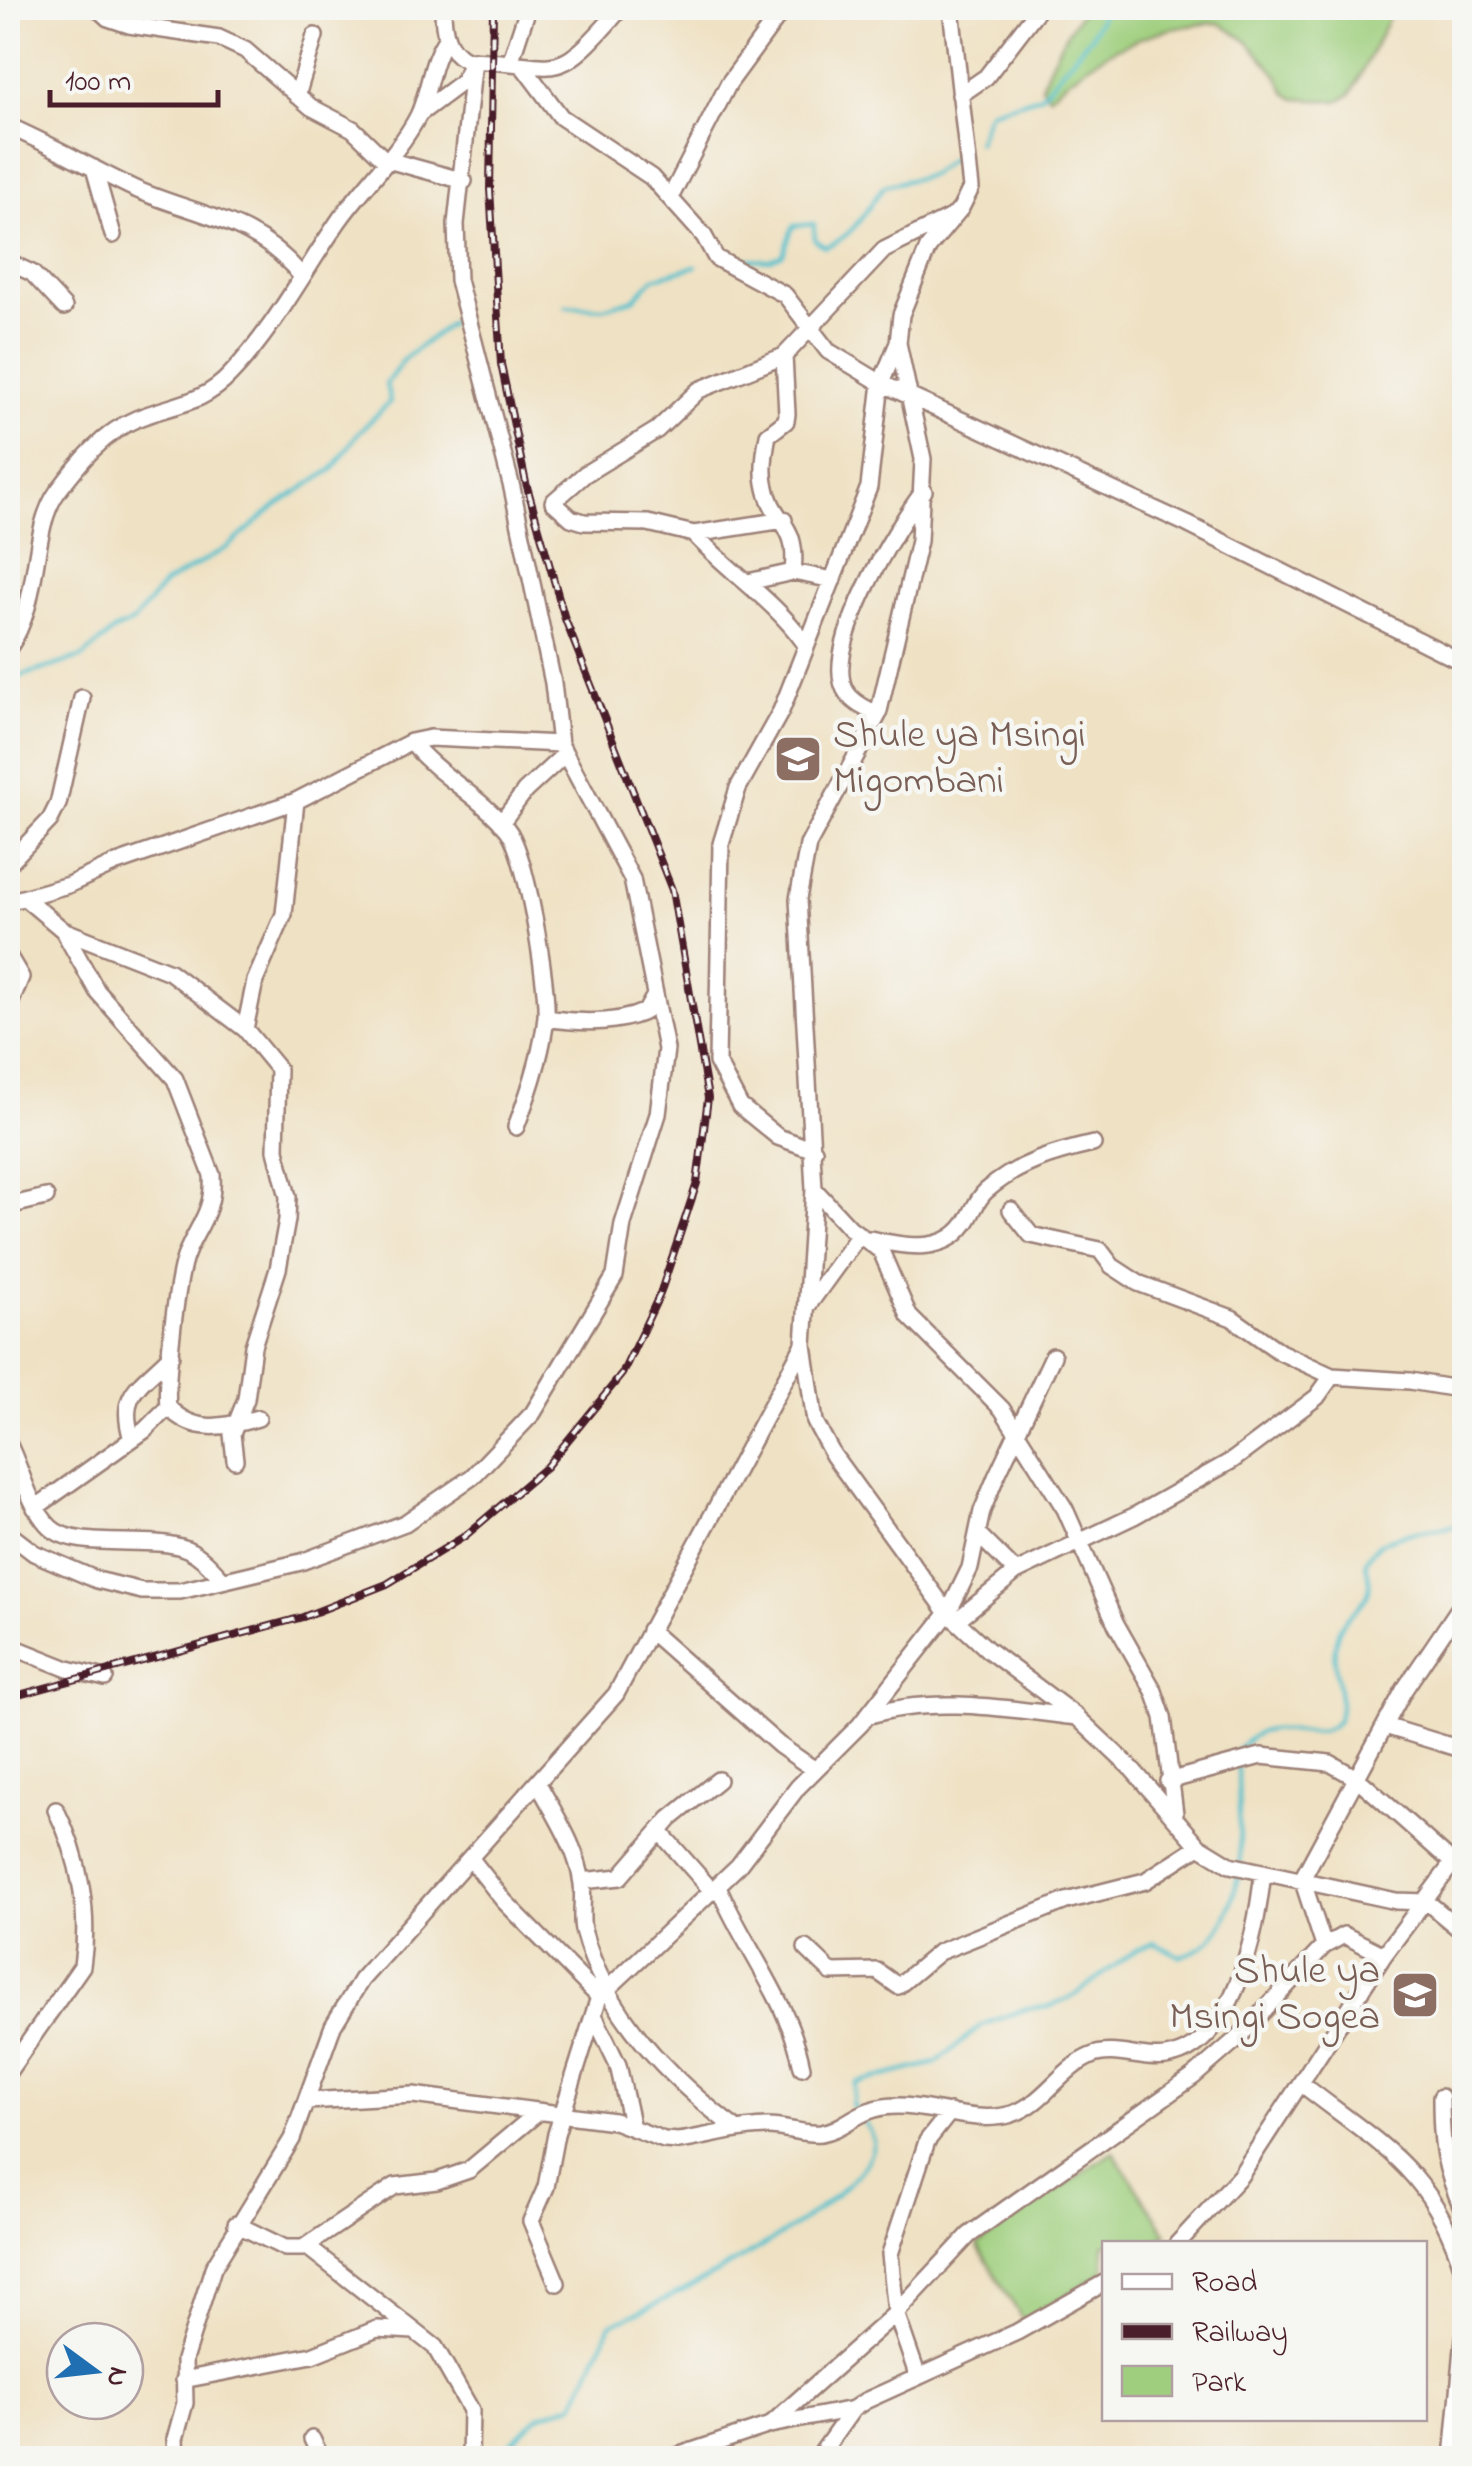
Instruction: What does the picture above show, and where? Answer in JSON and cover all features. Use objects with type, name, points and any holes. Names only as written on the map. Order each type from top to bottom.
[{"type":"street","points":[[96,8],[108,18],[129,25],[220,38],[245,50],[297,96],[353,129],[384,159],[464,181]]},
{"type":"street","points":[[443,8],[446,38],[454,54],[552,69],[570,63],[621,8]]},
{"type":"street","points":[[516,64],[528,8]]},
{"type":"street","points":[[670,198],[730,83],[784,8]]},
{"type":"street","points":[[814,1150],[778,1137],[740,1106],[725,1085],[715,1044],[718,885],[726,816],[782,711],[804,642],[833,580],[874,467],[881,383],[898,343],[910,283],[928,248],[971,188],[951,8]]},
{"type":"street","points":[[960,94],[986,77],[1039,8]]},
{"type":"street","points":[[297,96],[315,36]]},
{"type":"street","points":[[419,114],[438,48],[446,38]]},
{"type":"street","points":[[8,648],[16,637],[38,572],[46,514],[76,466],[132,421],[178,409],[212,393],[257,345],[419,114],[462,82],[474,60]]},
{"type":"street","points":[[9,1536],[34,1553],[98,1580],[142,1591],[180,1591],[301,1562],[406,1524],[472,1476],[533,1412],[615,1276],[623,1224],[650,1150],[666,1049],[632,879],[563,749],[512,488],[458,280],[456,224],[464,181],[474,60]]},
{"type":"street","points":[[516,64],[561,117],[623,155],[670,198],[704,236],[716,258],[785,294],[828,351],[881,383],[1187,524],[1464,664]]},
{"type":"street","points":[[8,126],[148,194],[184,203],[234,225],[277,248],[302,276]]},
{"type":"street","points":[[94,168],[112,235]]},
{"type":"street","points":[[784,520],[694,534],[648,523],[584,522],[570,518],[553,502],[585,474],[656,430],[698,390],[784,356],[811,330],[844,288],[884,250],[956,214]]},
{"type":"street","points":[[8,262],[32,273],[64,308]]},
{"type":"street","points":[[898,343],[924,491],[908,595],[878,715],[808,844],[798,899],[814,1150],[804,1345],[816,1422],[833,1455],[953,1616],[1077,1717],[1200,1846],[1230,1865],[1396,1901],[1427,1902],[1464,1932]]},
{"type":"street","points":[[784,356],[786,421],[768,435],[764,483],[796,547],[793,572]]},
{"type":"street","points":[[878,715],[847,694],[841,681],[842,663],[865,588],[924,491]]},
{"type":"street","points":[[694,534],[778,607],[804,642]]},
{"type":"street","points":[[748,582],[793,572],[833,580]]},
{"type":"street","points":[[8,864],[50,820],[58,804],[82,698]]},
{"type":"street","points":[[8,902],[26,899],[296,801],[411,742],[430,738],[563,749]]},
{"type":"street","points":[[411,742],[434,770],[501,823],[514,839],[533,912],[546,1018],[516,1127]]},
{"type":"street","points":[[501,823],[524,790],[563,749]]},
{"type":"street","points":[[246,1028],[255,982],[284,914],[296,801]]},
{"type":"street","points":[[26,899],[64,930],[170,972],[246,1028],[278,1069],[276,1150],[288,1209],[278,1268],[259,1321],[246,1399],[231,1442],[235,1460]]},
{"type":"street","points":[[36,1508],[132,1439],[168,1407],[183,1261],[202,1230],[213,1190],[212,1176],[176,1079],[97,990],[64,930]]},
{"type":"street","points":[[8,956],[22,977],[8,1008]]},
{"type":"street","points":[[546,1018],[589,1022],[638,1015],[646,1011],[654,997]]},
{"type":"street","points":[[862,1236],[913,1248],[948,1238],[962,1228],[982,1194],[1019,1168],[1044,1156],[1094,1144]]},
{"type":"street","points":[[814,1189],[888,1262],[909,1316],[980,1383],[1018,1433],[1079,1540],[1116,1624],[1154,1692],[1163,1717],[1168,1780],[1176,1818]]},
{"type":"street","points":[[8,1206],[46,1196]]},
{"type":"street","points":[[1011,1210],[1031,1235],[1100,1250],[1112,1266],[1138,1282],[1232,1318],[1280,1352],[1332,1376],[1410,1380],[1464,1390]]},
{"type":"street","points":[[807,1308],[862,1236]]},
{"type":"street","points":[[176,2458],[175,2439],[185,2402],[187,2348],[213,2268],[236,2224],[292,2138],[333,2026],[361,1980],[616,1694],[804,1345]]},
{"type":"street","points":[[132,1439],[125,1413],[130,1395],[171,1355]]},
{"type":"street","points":[[953,1616],[979,1535],[982,1511],[1054,1356]]},
{"type":"street","points":[[556,2283],[532,2220],[546,2187],[603,1993],[715,1889],[953,1616],[1016,1572],[1234,1460],[1317,1396],[1332,1376]]},
{"type":"street","points":[[168,1407],[188,1424],[235,1424],[258,1418]]},
{"type":"street","points":[[8,1443],[48,1526],[68,1537],[142,1540],[187,1549],[223,1580]]},
{"type":"street","points":[[34,1553],[48,1526]]},
{"type":"street","points":[[979,1535],[1016,1572]]},
{"type":"street","points":[[1324,1946],[1302,1879],[1384,1726],[1462,1611]]},
{"type":"street","points":[[649,1630],[779,1745],[815,1770]]},
{"type":"street","points":[[8,1645],[68,1669],[104,1678]]},
{"type":"street","points":[[867,1716],[917,1707],[1001,1708],[1077,1717]]},
{"type":"street","points":[[1384,1726],[1464,1750]]},
{"type":"street","points":[[1168,1780],[1261,1756],[1330,1763],[1358,1779],[1454,1864]]},
{"type":"street","points":[[582,1881],[608,1882],[620,1876],[692,1799],[718,1780]]},
{"type":"street","points":[[539,1784],[572,1849],[582,1881],[582,1926],[603,1993]]},
{"type":"street","points":[[11,2061],[82,1966],[85,1946],[78,1867],[56,1810]]},
{"type":"street","points":[[660,1832],[715,1889],[792,2023],[802,2067]]},
{"type":"street","points":[[806,1948],[830,1972],[877,1971],[898,1986],[939,1952],[1066,1902],[1145,1881],[1200,1846]]},
{"type":"street","points":[[1180,2241],[1212,2211],[1240,2176],[1384,1955],[1464,1848]]},
{"type":"street","points":[[471,1859],[504,1902],[603,1993],[668,2074],[736,2130]]},
{"type":"street","points":[[308,2100],[397,2094],[564,2118],[614,2121],[678,2141],[770,2127],[817,2134],[875,2108],[999,2118],[1035,2104],[1091,2056],[1106,2052],[1165,2058],[1192,2045],[1232,1999],[1253,1935],[1264,1872]]},
{"type":"street","points":[[770,2425],[896,2313],[970,2236],[1194,2076],[1239,2037],[1324,1946],[1344,1935],[1384,1955]]},
{"type":"street","points":[[594,2015],[618,2066],[632,2128]]},
{"type":"street","points":[[1302,2084],[1400,2157],[1431,2198],[1464,2273]]},
{"type":"street","points":[[1441,2097],[1441,2152],[1448,2181],[1464,2212]]},
{"type":"street","points":[[918,2377],[896,2313],[890,2272],[893,2237],[927,2141],[950,2112]]},
{"type":"street","points":[[236,2224],[285,2248],[306,2246],[395,2186],[437,2181],[469,2170],[536,2114]]},
{"type":"street","points":[[306,2246],[444,2359],[471,2410],[470,2458]]},
{"type":"street","points":[[671,2458],[770,2425],[853,2409],[1017,2332],[1102,2285]]},
{"type":"street","points":[[183,2380],[312,2355],[377,2329],[414,2331]]},
{"type":"street","points":[[1458,2446],[1464,2337]]},
{"type":"street","points":[[818,2458],[853,2409]]},
{"type":"street","points":[[312,2440],[321,2458]]},
{"type":"green space","points":[[1084,8],[1394,8],[1351,94],[1338,101],[1295,99],[1286,93],[1278,76],[1247,41],[1219,23],[1170,29],[1127,43],[1087,66],[1049,96],[1041,86],[1060,45]]},
{"type":"green space","points":[[1113,2152],[1167,2234],[1155,2241],[1102,2241],[1102,2273],[1024,2322],[977,2245]]},
{"type":"waterway","points":[[977,143],[989,111],[1040,96],[1091,36],[1105,8]]},
{"type":"waterway","points":[[731,258],[769,260],[783,254],[793,226],[814,224],[815,240],[825,247],[836,242],[859,221],[884,186],[930,175],[960,152]]},
{"type":"waterway","points":[[566,306],[603,308],[634,299],[654,278],[696,266]]},
{"type":"waterway","points":[[8,680],[83,657],[115,630],[133,622],[164,584],[228,547],[277,505],[333,469],[358,433],[390,402],[386,384],[404,359],[453,321]]},
{"type":"waterway","points":[[1237,1759],[1238,1748],[1258,1733],[1320,1731],[1337,1722],[1337,1636],[1341,1625],[1366,1598],[1369,1578],[1365,1563],[1372,1551],[1394,1537],[1464,1523]]},
{"type":"waterway","points":[[1238,1768],[1240,1863]]},
{"type":"waterway","points":[[857,2110],[852,2105],[856,2083],[936,2063],[982,2025],[1028,2008],[1050,2007],[1074,1996],[1136,1950],[1154,1943],[1180,1956],[1194,1951],[1222,1925],[1239,1873]]},
{"type":"waterway","points":[[495,2458],[539,2416],[575,2403],[611,2324],[716,2273],[801,2222],[836,2195],[861,2169],[873,2145],[862,2118]]},
{"type":"railway","points":[[8,1698],[303,1617],[387,1584],[465,1536],[546,1467],[622,1374],[660,1294],[697,1183],[708,1098],[672,890],[565,619],[526,483],[501,364],[490,189],[493,8]]},
{"type":"place","name":"Shule ya Msingi Migombani","points":[[798,759]]},
{"type":"place","name":"Shule ya Msingi Sogea","points":[[1415,1995]]}]
